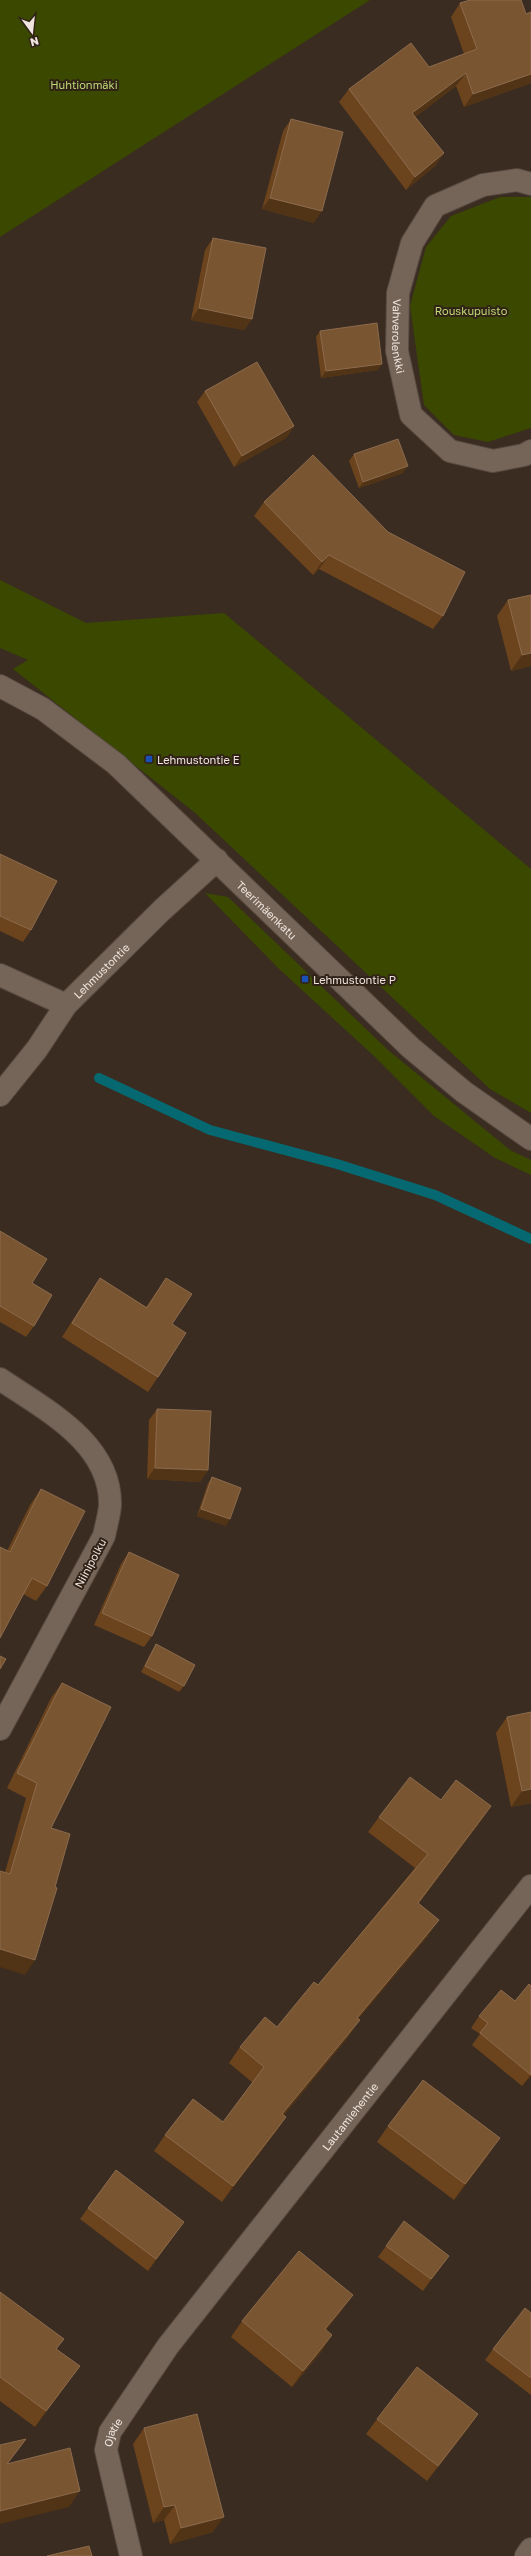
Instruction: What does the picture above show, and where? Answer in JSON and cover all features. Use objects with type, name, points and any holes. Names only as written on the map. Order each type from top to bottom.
[{"type":"street","name":"Vahverolenkki","points":[[531,184],[517,180],[483,185],[435,206],[412,243],[398,293],[397,351],[412,415],[450,451],[493,461],[524,455],[531,451]]},
{"type":"street","name":"Teerimäenkatu","points":[[0,686],[44,709],[116,764],[411,1048],[464,1092],[531,1140]]},
{"type":"street","name":"Lehmustontie","points":[[0,1095],[37,1049],[66,1005],[162,910],[217,860]]},
{"type":"street","points":[[0,975],[66,1005]]},
{"type":"street","name":"Niinipolku","points":[[0,1379],[81,1437],[100,1465],[108,1483],[110,1506],[104,1536],[0,1729]]},
{"type":"street","name":"Lautamiehentie","points":[[168,2346],[531,1886]]},
{"type":"street","name":"Ojatie","points":[[132,2556],[106,2450],[110,2432],[168,2346]]},
{"type":"street","points":[[526,2556],[531,2549]]},
{"type":"green space","name":"Huhtionmäki","points":[[0,0],[370,0],[0,237]]},
{"type":"green space","name":"Rouskupuisto","points":[[500,197],[531,197],[531,428],[488,442],[454,435],[424,405],[410,306],[426,247],[451,216]]},
{"type":"green space","points":[[0,580],[86,623],[224,613],[531,869],[531,1113],[490,1089],[194,812],[13,669],[28,660],[0,648]]},
{"type":"green space","points":[[205,893],[228,897],[388,1050],[510,1150],[531,1160],[531,1175],[495,1158],[434,1116],[375,1057],[278,968]]},
{"type":"building","points":[[470,0],[521,0],[526,14],[531,12],[531,74],[473,94],[466,73],[412,113],[444,153],[415,177],[349,89],[411,43],[429,67],[477,49],[460,3]]},
{"type":"building","points":[[291,119],[343,132],[322,211],[270,198]]},
{"type":"building","points":[[213,238],[266,248],[252,319],[199,308]]},
{"type":"building","points":[[377,323],[382,364],[326,371],[320,331]]},
{"type":"building","points":[[257,362],[294,426],[242,456],[205,391]]},
{"type":"building","points":[[398,439],[408,466],[363,482],[354,454]]},
{"type":"building","points":[[313,455],[388,532],[465,572],[443,616],[329,555],[322,562],[264,502]]},
{"type":"building","points":[[531,595],[531,653],[522,655],[508,600]]},
{"type":"building","points":[[0,854],[57,881],[31,930],[0,916]]},
{"type":"building","points":[[0,1231],[47,1259],[32,1283],[52,1295],[34,1326],[0,1306]]},
{"type":"building","points":[[100,1278],[147,1308],[166,1278],[192,1294],[172,1324],[186,1333],[158,1377],[72,1323]]},
{"type":"building","points":[[157,1409],[211,1411],[208,1470],[155,1468]]},
{"type":"building","points":[[212,1477],[241,1488],[230,1519],[201,1509]]},
{"type":"building","points":[[41,1489],[85,1511],[47,1586],[32,1578],[0,1638],[0,1547],[10,1552]]},
{"type":"building","points":[[129,1552],[179,1575],[152,1636],[102,1613]]},
{"type":"building","points":[[156,1644],[195,1665],[184,1686],[145,1666]]},
{"type":"building","points":[[0,1656],[6,1659],[0,1669]]},
{"type":"building","points":[[62,1683],[111,1707],[51,1828],[70,1834],[55,1887],[57,1888],[35,1960],[0,1949],[0,1871],[10,1874],[37,1783],[17,1773]]},
{"type":"building","points":[[531,1712],[531,1789],[522,1791],[507,1717]]},
{"type":"building","points":[[410,1777],[441,1800],[456,1780],[491,1806],[418,1903],[439,1920],[357,2018],[360,2020],[282,2114],[286,2117],[233,2186],[165,2135],[193,2099],[223,2122],[264,2067],[240,2047],[265,2017],[277,2027],[314,1982],[318,1985],[428,1854],[379,1817]]},
{"type":"building","points":[[529,1984],[531,1986],[531,2075],[480,2033],[488,2023],[479,2016],[501,1990],[515,2001]]},
{"type":"building","points":[[423,2080],[500,2138],[465,2184],[388,2126]]},
{"type":"building","points":[[116,2170],[184,2222],[156,2259],[88,2208]]},
{"type":"building","points":[[404,2221],[449,2256],[431,2279],[386,2246]]},
{"type":"building","points":[[299,2251],[353,2295],[325,2329],[332,2335],[303,2371],[242,2321]]},
{"type":"building","points":[[0,2292],[64,2339],[56,2349],[80,2366],[46,2411],[0,2377]]},
{"type":"building","points":[[525,2308],[531,2313],[531,2378],[493,2349]]},
{"type":"building","points":[[417,2367],[478,2414],[438,2466],[377,2419]]},
{"type":"building","points":[[197,2414],[224,2517],[181,2528],[175,2505],[164,2507],[144,2428]]},
{"type":"building","points":[[26,2439],[7,2464],[70,2448],[80,2491],[0,2511],[0,2445]]},
{"type":"building","points":[[89,2546],[92,2556],[47,2556]]},
{"type":"waterway","points":[[99,1078],[210,1130],[337,1164],[435,1195],[531,1239]]},
{"type":"place","name":"Lehmustontie E","points":[[149,759]]},
{"type":"place","name":"Lehmustontie P","points":[[305,979]]}]
